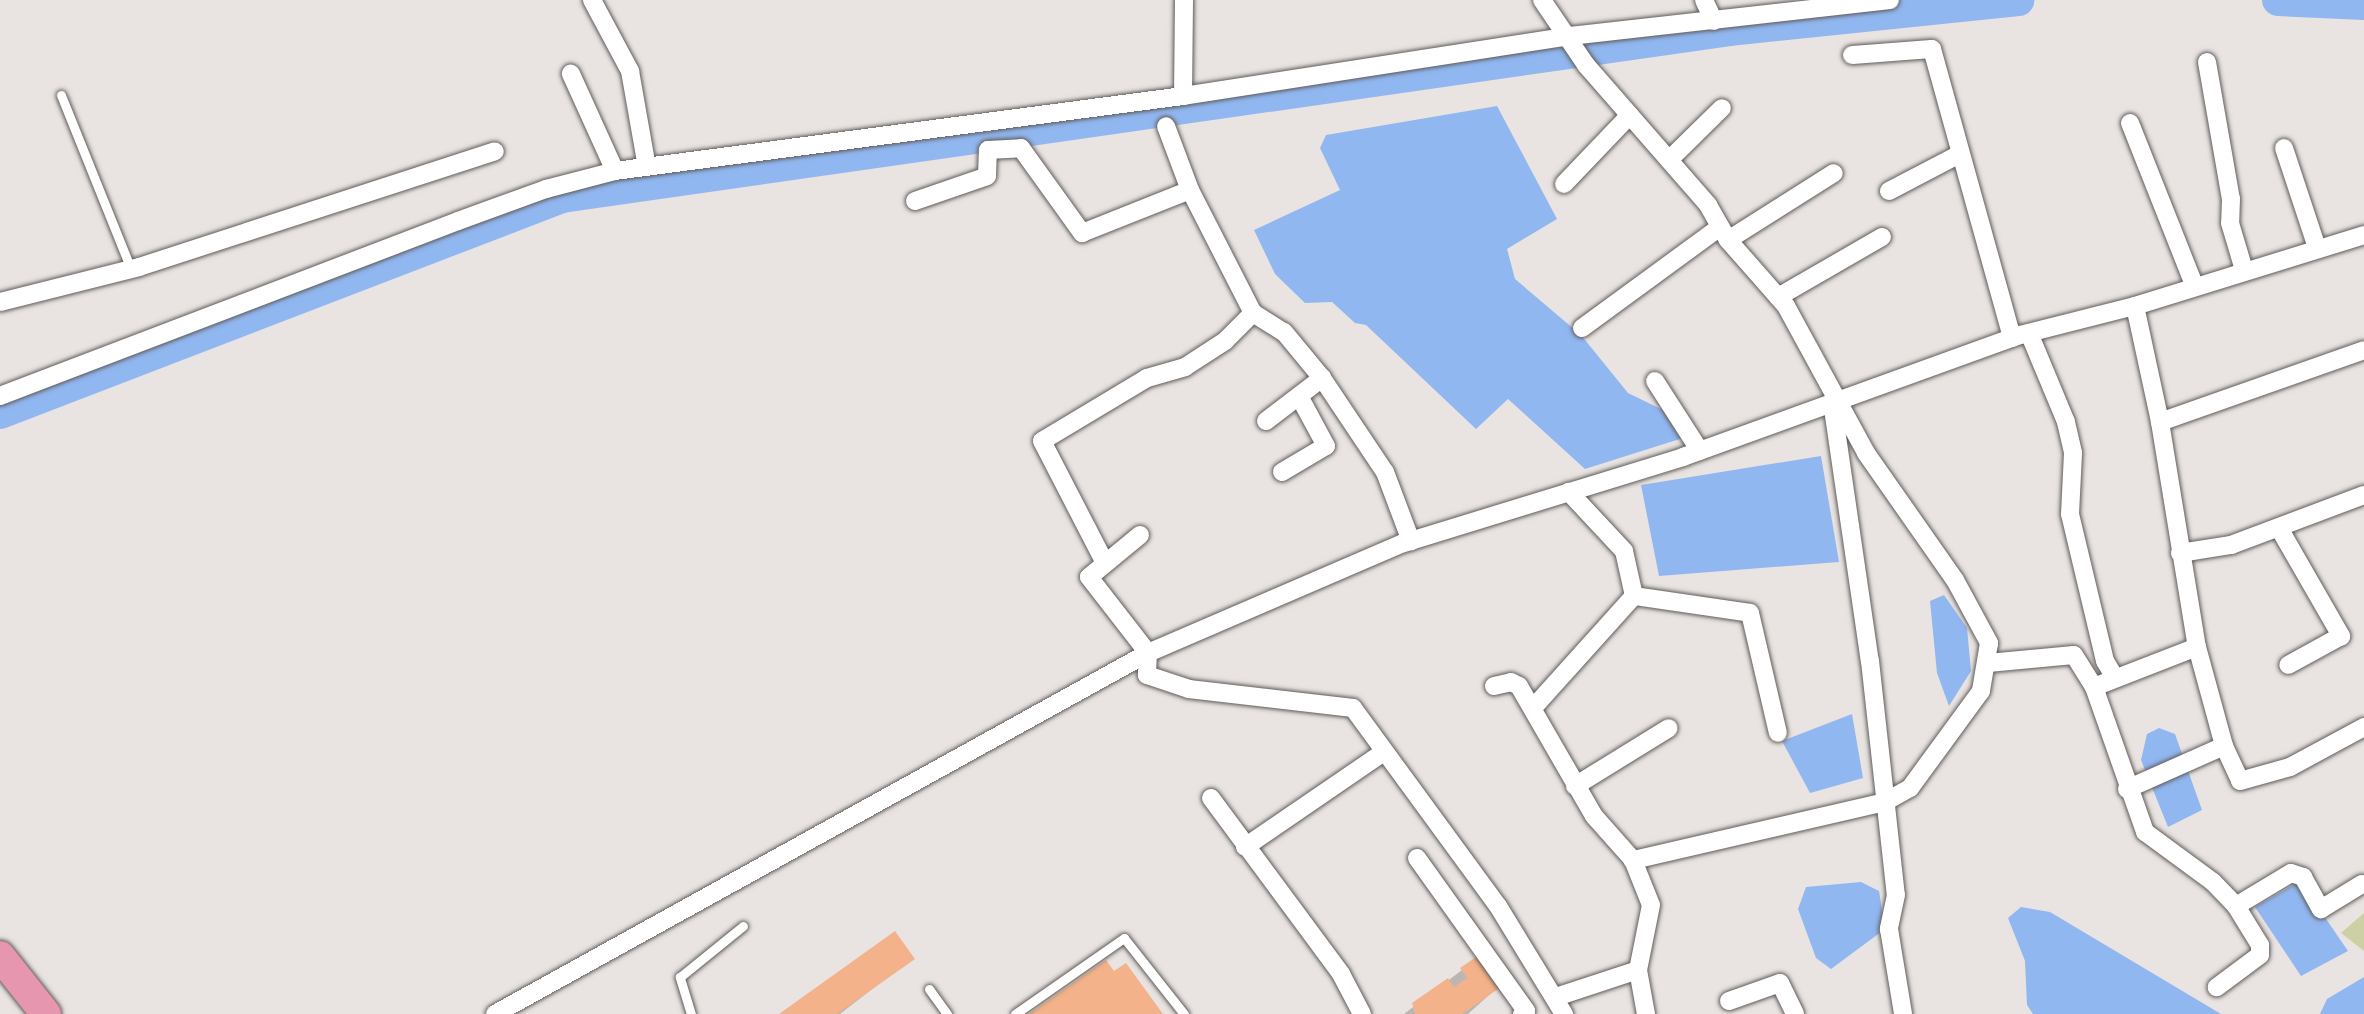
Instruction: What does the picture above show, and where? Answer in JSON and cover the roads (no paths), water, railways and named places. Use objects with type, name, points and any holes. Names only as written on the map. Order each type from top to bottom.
[{"type":"highway","points":[[0,956],[46,1014]]},
{"type":"street","points":[[592,0],[630,71],[647,167]]},
{"type":"street","points":[[1183,96],[1184,0]]},
{"type":"street","points":[[1542,0],[1572,39],[1586,65],[1669,160],[1724,233],[1778,297],[1866,453],[1955,580],[1989,643],[1981,691],[1910,788],[1885,802],[1633,860]]},
{"type":"street","points":[[1704,0],[1714,21]]},
{"type":"street","points":[[0,396],[473,215],[615,171],[1183,96],[1572,39],[1890,0]]},
{"type":"street","points":[[1852,55],[1932,49],[1958,155],[2021,335],[2066,422],[2073,453],[2070,514],[2105,661],[2114,676]]},
{"type":"street","points":[[2207,62],[2231,199],[2230,223],[2244,270]]},
{"type":"street","points":[[571,74],[615,171]]},
{"type":"street","points":[[1669,160],[1722,108]]},
{"type":"street","points":[[1564,184],[1630,115]]},
{"type":"street","points":[[2130,123],[2195,287]]},
{"type":"street","points":[[1166,126],[1190,190],[1253,313],[1284,332],[1322,378],[1385,472],[1411,541]]},
{"type":"street","points":[[915,201],[987,176],[988,150],[1021,148],[1082,233],[1190,190]]},
{"type":"street","points":[[2284,148],[2317,248]]},
{"type":"street","points":[[0,302],[131,269],[495,151]]},
{"type":"street","points":[[1889,191],[1958,155]]},
{"type":"street","points":[[1582,328],[1724,233],[1834,173]]},
{"type":"street","points":[[495,1014],[1148,653],[1411,541],[1700,451],[2021,335],[2135,306],[2364,235]]},
{"type":"street","points":[[1778,297],[1882,237]]},
{"type":"street","points":[[2135,306],[2160,422],[2197,647],[2224,746],[2240,781],[2290,767],[2364,727]]},
{"type":"street","points":[[1105,563],[1042,441],[1147,378],[1185,367],[1225,341],[1253,313]]},
{"type":"street","points":[[2160,422],[2364,350]]},
{"type":"street","points":[[1266,421],[1322,378]]},
{"type":"street","points":[[1655,381],[1700,451]]},
{"type":"street","points":[[1282,472],[1326,446],[1299,396]]},
{"type":"street","points":[[1835,401],[1896,895],[1889,929],[1903,1014]]},
{"type":"street","points":[[1569,492],[1624,551],[1634,596]]},
{"type":"street","points":[[2180,553],[2231,545],[2364,495]]},
{"type":"street","points":[[2279,528],[2341,636],[2288,665]]},
{"type":"street","points":[[1140,535],[1089,577],[1148,653],[1147,675],[1189,689],[1353,708],[1498,906],[1560,1006],[1638,970]]},
{"type":"street","points":[[1533,708],[1634,596]]},
{"type":"street","points":[[1634,596],[1750,613],[1778,733]]},
{"type":"street","points":[[2094,687],[2114,676],[2146,669],[2197,647]]},
{"type":"street","points":[[1988,663],[2074,655],[2094,687],[2133,786],[2145,832],[2213,882],[2236,906],[2260,945],[2260,955],[2217,987]]},
{"type":"street","points":[[1494,686],[1511,682],[1533,708],[1575,786],[1633,860],[1651,905],[1638,970],[1646,1014]]},
{"type":"street","points":[[1575,786],[1669,728]]},
{"type":"street","points":[[2133,786],[2224,746]]},
{"type":"street","points":[[1245,847],[1384,752]]},
{"type":"street","points":[[1211,798],[1341,974],[1362,1014]]},
{"type":"street","points":[[1417,858],[1526,1013]]},
{"type":"street","points":[[2236,906],[2291,873],[2303,877],[2321,909],[2362,884]]},
{"type":"street","points":[[1729,1001],[1780,983],[1795,1014]]},
{"type":"lane","points":[[61,95],[131,269]]},
{"type":"lane","points":[[691,1014],[680,977],[743,926]]},
{"type":"lane","points":[[1015,1014],[1124,938],[1184,1014]]},
{"type":"lane","points":[[929,989],[947,1014]]},
{"type":"water","points":[[1497,106],[1557,219],[1507,249],[1515,279],[1581,335],[1628,393],[1667,412],[1683,438],[1585,469],[1508,399],[1476,429],[1366,325],[1355,323],[1332,302],[1305,303],[1275,274],[1254,230],[1340,190],[1320,148],[1326,135]]},
{"type":"water","points":[[1821,456],[1839,562],[1659,576],[1641,485]]},
{"type":"water","points":[[1944,595],[1967,628],[1971,671],[1949,706],[1937,673],[1930,601]]},
{"type":"water","points":[[1852,714],[1863,778],[1810,793],[1782,741]]},
{"type":"water","points":[[2159,728],[2175,734],[2202,810],[2168,827],[2141,760],[2147,734]]},
{"type":"water","points":[[2300,881],[2348,951],[2301,976],[2255,907]]},
{"type":"water","points":[[1861,882],[1879,891],[1885,929],[1831,969],[1816,958],[1798,909],[1806,887]]},
{"type":"water","points":[[2021,907],[2050,912],[2221,1014],[2033,1014],[2027,1005],[2025,961],[2008,918]]},
{"type":"water","points":[[2364,977],[2364,1014],[2320,1014],[2327,999]]},
{"type":"waterway","points":[[0,413],[562,197],[1729,30],[2018,0]]},
{"type":"waterway","points":[[2278,0],[2364,4]]}]
